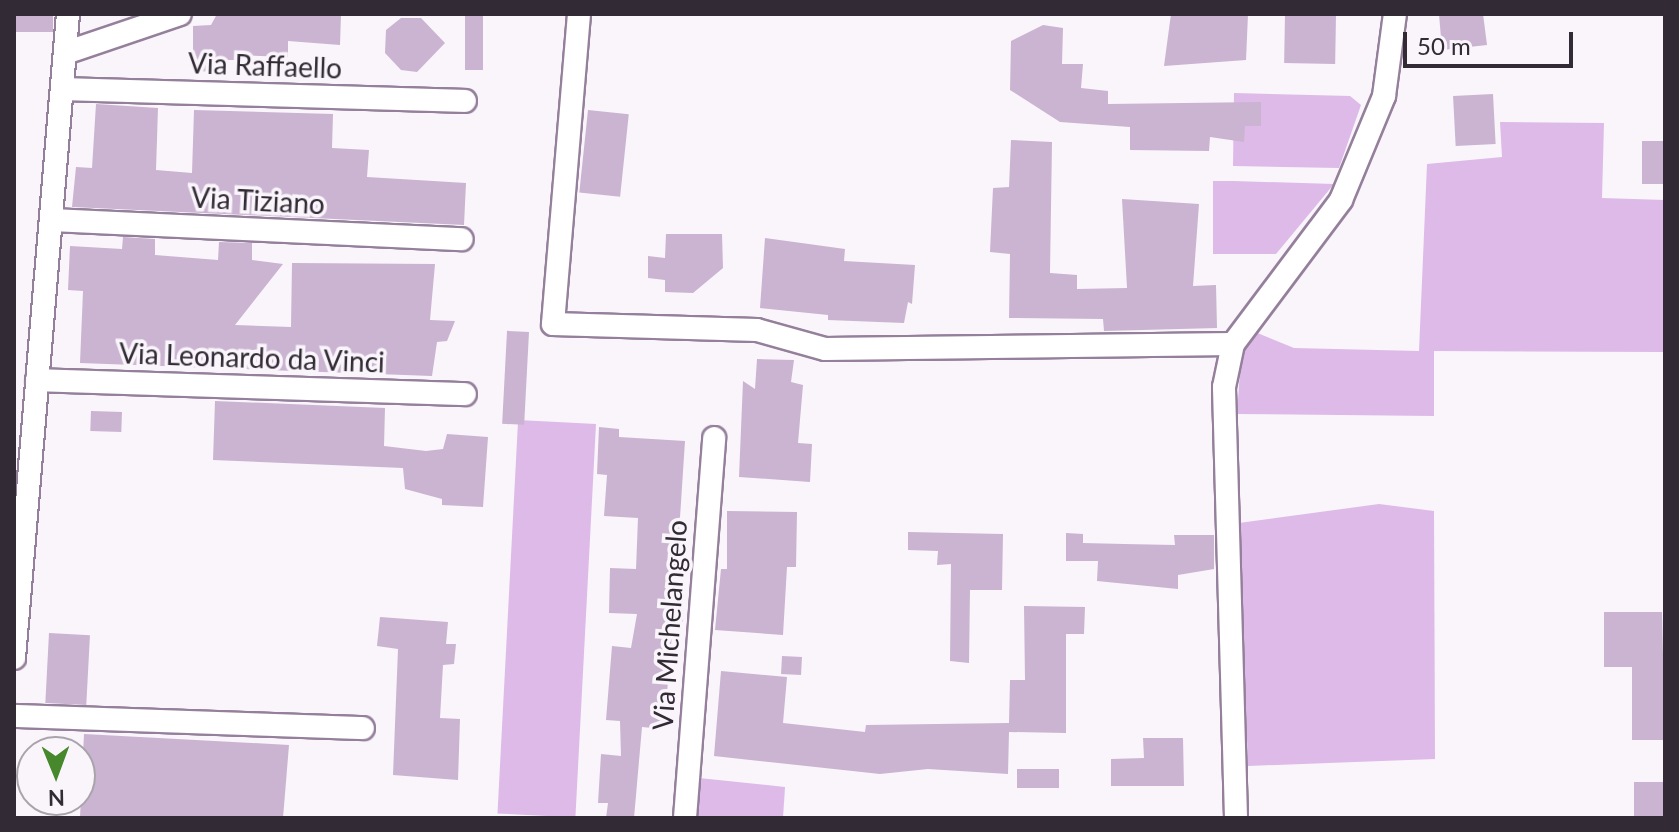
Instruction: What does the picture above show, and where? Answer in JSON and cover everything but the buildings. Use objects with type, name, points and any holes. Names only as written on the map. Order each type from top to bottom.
[{"type":"street","points":[[14,658],[68,52],[68,14]]},
{"type":"street","points":[[68,52],[180,14]]},
{"type":"street","points":[[579,14],[553,324],[757,330],[825,349],[1233,344]]},
{"type":"street","points":[[1236,818],[1224,387],[1233,344],[1341,200],[1384,96],[1395,14]]},
{"type":"street","name":"Via Raffaello","points":[[64,89],[465,101]]},
{"type":"street","name":"Via Tiziano","points":[[52,220],[462,239]]},
{"type":"street","name":"Via Leonardo da Vinci","points":[[37,380],[465,394]]},
{"type":"street","name":"Via Michelangelo","points":[[685,818],[714,438]]},
{"type":"street","points":[[14,716],[363,728]]},
{"type":"shaded area","points":[[1234,93],[1350,96],[1361,105],[1339,168],[1233,166]]},
{"type":"shaded area","points":[[1500,122],[1604,123],[1602,198],[1665,200],[1665,352],[1434,351],[1434,416],[1237,414],[1241,357],[1255,332],[1294,348],[1419,351],[1427,164],[1502,157]]},
{"type":"shaded area","points":[[1213,181],[1334,184],[1276,254],[1213,254]]},
{"type":"shaded area","points":[[518,420],[596,424],[575,817],[497,813]]},
{"type":"shaded area","points":[[1379,504],[1434,511],[1435,759],[1248,766],[1239,523]]},
{"type":"shaded area","points":[[699,778],[785,787],[783,818],[696,818]]}]
